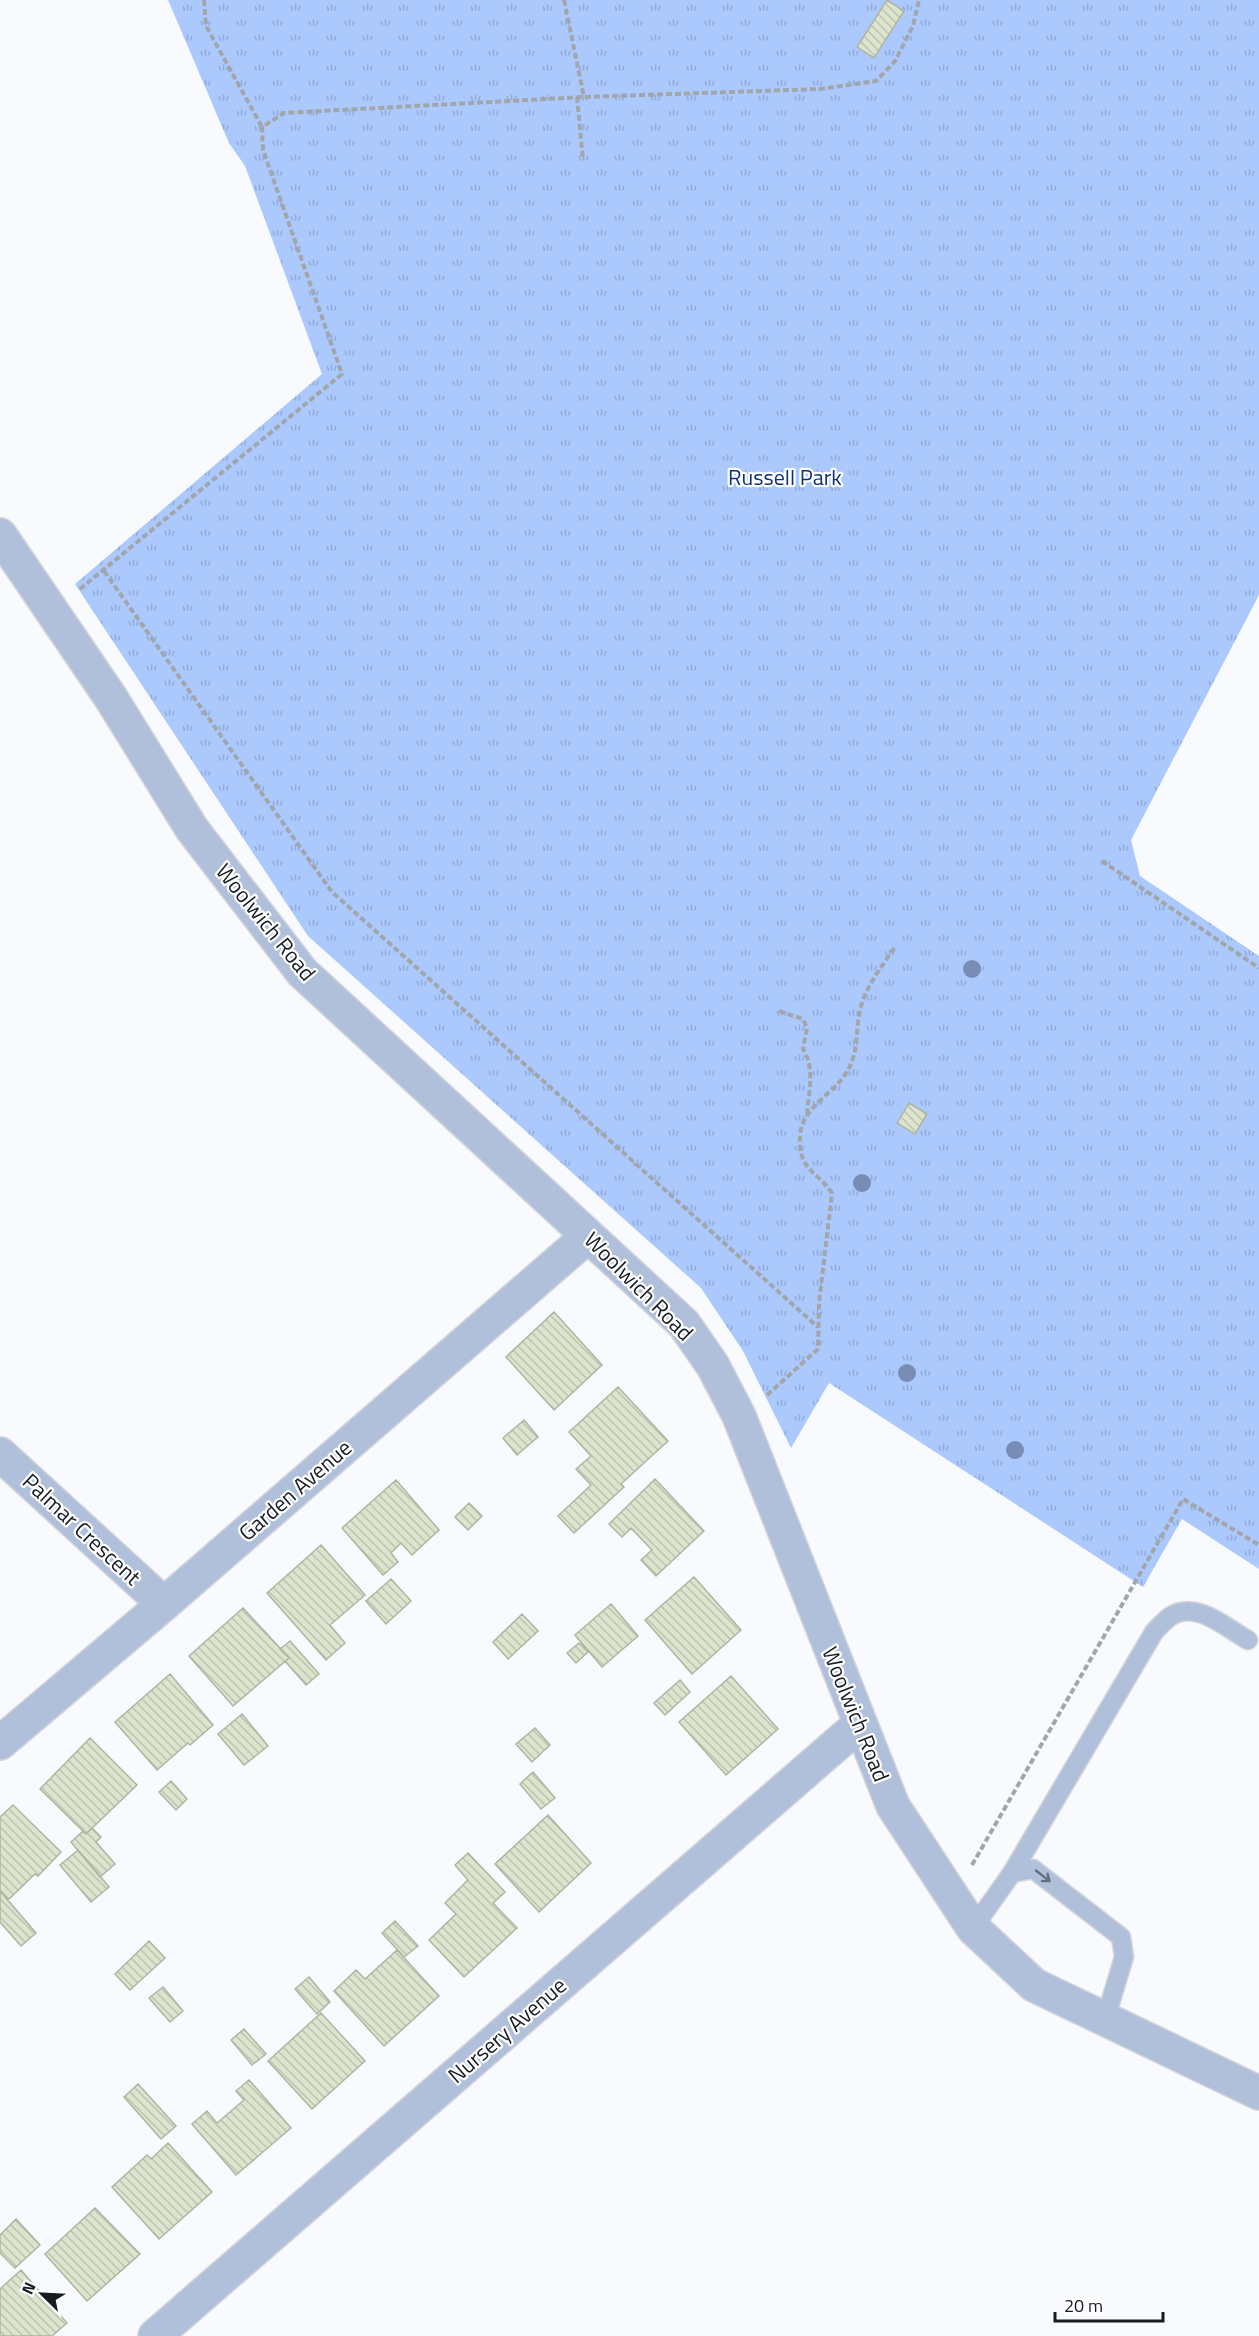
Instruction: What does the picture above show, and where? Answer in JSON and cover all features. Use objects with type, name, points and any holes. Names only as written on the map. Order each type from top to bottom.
[{"type":"street","name":"Woolwich Road","points":[[0,535],[111,698],[192,829],[302,972],[684,1324],[713,1366],[739,1416],[893,1806],[974,1928],[1034,1985],[1259,2093]]},
{"type":"street","name":"Garden Avenue","points":[[0,1743],[164,1604],[588,1236]]},
{"type":"street","name":"Palmar Crescent","points":[[0,1454],[164,1604]]},
{"type":"street","name":"Nursery Avenue","points":[[155,2336],[860,1724]]},
{"type":"lane","points":[[974,1928],[1012,1873],[1154,1632],[1171,1616],[1187,1610],[1202,1613],[1248,1641]]},
{"type":"lane","points":[[1012,1873],[1033,1869],[1121,1936],[1124,1957],[1105,2020]]},
{"type":"path","points":[[53,610],[104,571],[342,374],[263,150],[262,127],[206,26],[204,0]]},
{"type":"path","points":[[564,0],[584,97]]},
{"type":"path","points":[[262,127],[284,113],[578,97],[810,90],[876,81],[900,52],[913,26],[919,0]]},
{"type":"path","points":[[578,97],[583,159]]},
{"type":"path","points":[[104,571],[332,892],[818,1327]]},
{"type":"path","points":[[1102,861],[1259,968]]},
{"type":"path","points":[[807,1115],[848,1072],[857,1049],[858,1020],[862,1003],[871,984],[895,947]]},
{"type":"path","points":[[739,1416],[765,1397],[818,1349],[819,1303],[832,1193],[822,1178],[805,1166],[800,1151],[800,1132],[807,1115],[810,1085],[809,1058],[803,1049],[807,1028],[803,1019],[779,1011]]},
{"type":"path","points":[[944,1884],[973,1864],[1183,1499],[1259,1545]]},
{"type":"green space","name":"Russell Park","points":[[168,0],[1259,0],[1259,595],[1131,840],[1140,876],[1259,956],[1259,1569],[1182,1519],[1143,1587],[829,1383],[791,1448],[743,1351],[701,1288],[308,936],[75,584],[322,374],[245,166],[229,143]]},
{"type":"building","points":[[887,0],[904,11],[874,58],[857,47]]},
{"type":"building","points":[[909,1103],[927,1114],[915,1134],[897,1123]]},
{"type":"building","points":[[554,1312],[602,1365],[554,1410],[506,1357]]},
{"type":"building","points":[[618,1387],[668,1441],[621,1484],[624,1487],[574,1533],[558,1516],[591,1485],[576,1469],[591,1456],[569,1432]]},
{"type":"building","points":[[524,1420],[538,1437],[517,1455],[503,1438]]},
{"type":"building","points":[[655,1479],[704,1531],[656,1576],[641,1560],[652,1550],[631,1528],[622,1537],[609,1524]]},
{"type":"building","points":[[396,1480],[439,1530],[412,1555],[401,1543],[391,1553],[398,1562],[383,1575],[342,1528]]},
{"type":"building","points":[[469,1503],[482,1516],[468,1530],[455,1517]]},
{"type":"building","points":[[321,1545],[365,1595],[330,1625],[345,1643],[326,1660],[267,1593]]},
{"type":"building","points":[[694,1577],[741,1630],[692,1674],[645,1620]]},
{"type":"building","points":[[391,1579],[411,1601],[386,1624],[366,1601]]},
{"type":"building","points":[[611,1604],[638,1636],[602,1667],[575,1635]]},
{"type":"building","points":[[243,1608],[289,1658],[233,1706],[189,1656]]},
{"type":"building","points":[[522,1614],[538,1631],[508,1659],[493,1642]]},
{"type":"building","points":[[290,1641],[319,1674],[306,1685],[285,1661],[289,1658],[280,1649]]},
{"type":"building","points":[[579,1643],[588,1652],[576,1663],[567,1653]]},
{"type":"building","points":[[170,1674],[213,1725],[157,1770],[115,1722]]},
{"type":"building","points":[[731,1676],[778,1729],[726,1775],[679,1722]]},
{"type":"building","points":[[680,1680],[690,1692],[665,1715],[654,1703]]},
{"type":"building","points":[[242,1714],[268,1746],[244,1765],[218,1734]]},
{"type":"building","points":[[535,1728],[550,1745],[532,1762],[516,1744]]},
{"type":"building","points":[[90,1738],[137,1785],[86,1834],[40,1789]]},
{"type":"building","points":[[533,1772],[555,1798],[541,1809],[520,1784]]},
{"type":"building","points":[[171,1781],[187,1799],[176,1810],[159,1792]]},
{"type":"building","points":[[13,1805],[61,1852],[38,1876],[35,1874],[8,1900],[0,1891],[0,1817]]},
{"type":"building","points":[[548,1815],[591,1863],[539,1912],[495,1864]]},
{"type":"building","points":[[92,1828],[101,1837],[96,1842],[115,1864],[100,1877],[71,1842],[83,1831],[86,1834]]},
{"type":"building","points":[[78,1850],[109,1887],[91,1902],[60,1865]]},
{"type":"building","points":[[468,1853],[505,1892],[493,1903],[517,1928],[464,1977],[429,1940],[456,1914],[445,1903],[468,1880],[455,1865]]},
{"type":"building","points":[[0,1891],[36,1933],[21,1946],[0,1922]]},
{"type":"building","points":[[395,1921],[418,1946],[404,1957],[382,1933]]},
{"type":"building","points":[[149,1941],[165,1958],[130,1990],[115,1974]]},
{"type":"building","points":[[397,1950],[439,1996],[384,2046],[334,1991],[356,1970],[365,1979]]},
{"type":"building","points":[[309,1977],[330,2002],[317,2014],[295,1989]]},
{"type":"building","points":[[163,1987],[183,2011],[170,2022],[149,1998]]},
{"type":"building","points":[[321,2013],[365,2061],[312,2109],[268,2061]]},
{"type":"building","points":[[244,2029],[266,2054],[252,2065],[231,2040]]},
{"type":"building","points":[[249,2080],[291,2128],[236,2175],[192,2124],[207,2111],[217,2123],[244,2100],[236,2091]]},
{"type":"building","points":[[138,2084],[176,2126],[161,2139],[124,2097]]},
{"type":"building","points":[[168,2143],[212,2192],[159,2239],[112,2187],[147,2155],[151,2159]]},
{"type":"building","points":[[95,2208],[140,2254],[87,2301],[45,2254]]},
{"type":"building","points":[[16,2219],[40,2245],[15,2268],[0,2253],[0,2235]]},
{"type":"building","points":[[21,2270],[67,2323],[52,2336],[0,2336],[0,2289]]}]
